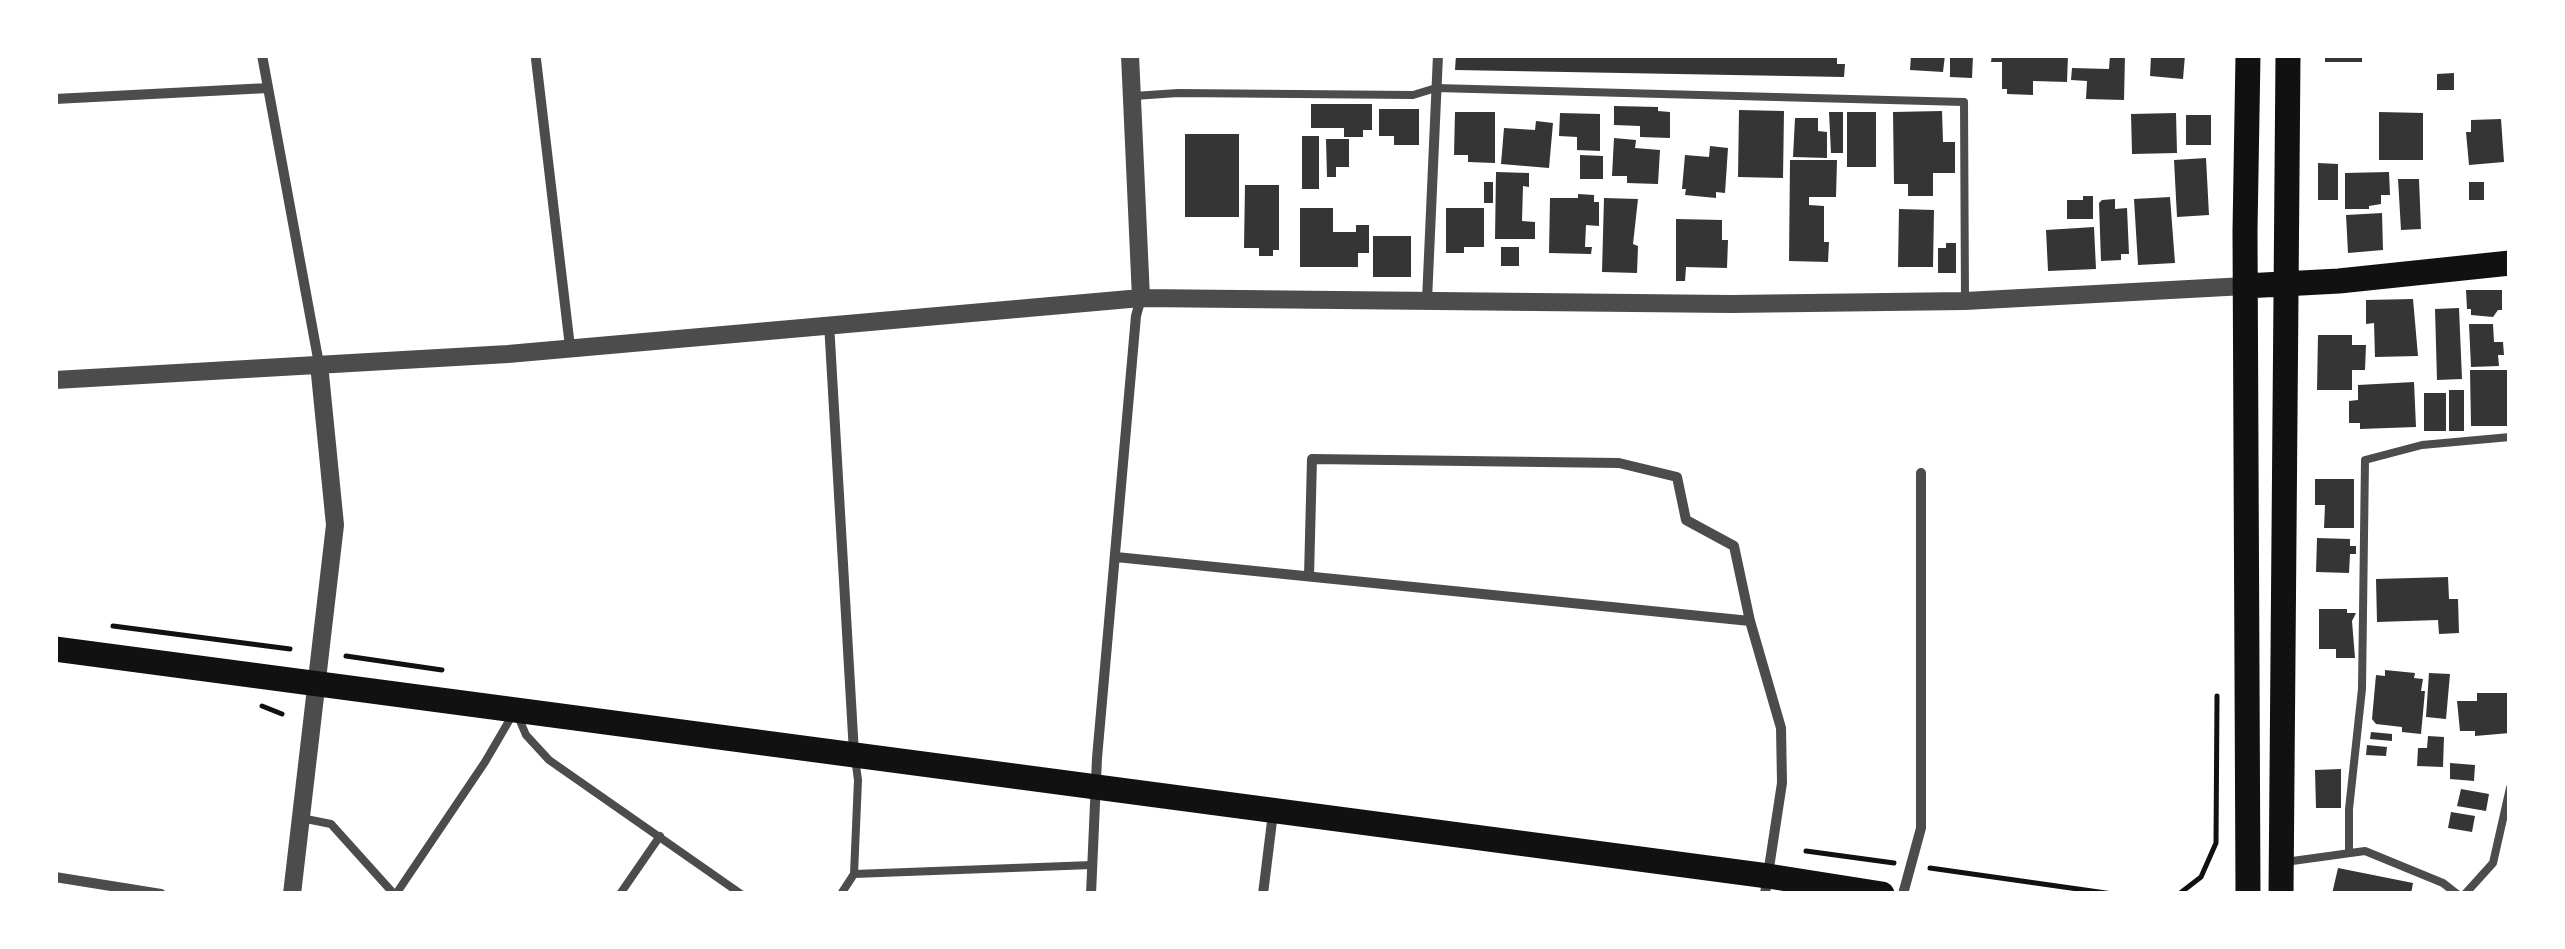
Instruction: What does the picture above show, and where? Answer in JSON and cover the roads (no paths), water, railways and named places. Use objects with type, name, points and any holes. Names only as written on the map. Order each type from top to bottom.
[{"type":"highway","points":[[2248,55],[2248,894]]},
{"type":"highway","points":[[2281,894],[2288,55]]},
{"type":"highway","points":[[2245,286],[2510,263]]},
{"type":"highway","points":[[55,649],[854,754],[1766,885],[1882,894]]},
{"type":"street","points":[[262,55],[319,364],[335,525],[292,894]]},
{"type":"street","points":[[1091,894],[1095,788],[1136,316],[1141,298],[1130,55]]},
{"type":"street","points":[[1427,300],[1438,55]]},
{"type":"street","points":[[536,59],[570,347]]},
{"type":"street","points":[[55,99],[268,88]]},
{"type":"street","points":[[55,380],[508,354],[1141,298],[1712,304],[1965,301],[2245,286]]},
{"type":"street","points":[[828,323],[854,754]]},
{"type":"street","points":[[1309,576],[1312,459],[1619,463],[1676,477],[1686,520],[1734,546],[1750,620],[1781,728],[1782,783],[1766,885]]},
{"type":"street","points":[[1903,894],[1922,828],[1920,473]]},
{"type":"street","points":[[1116,557],[1750,620]]},
{"type":"street","points":[[1263,894],[1273,813]]},
{"type":"street","points":[[55,877],[161,894]]},
{"type":"lane","points":[[1132,96],[1413,95],[1436,88],[1964,102],[1965,301]]},
{"type":"lane","points":[[2350,851],[2349,809],[2362,690],[2366,460],[2422,445],[2510,438]]},
{"type":"lane","points":[[514,710],[526,735],[549,760],[741,894]]},
{"type":"lane","points":[[301,818],[330,824],[395,894],[485,762],[514,710]]},
{"type":"lane","points":[[841,894],[854,874],[858,780],[854,754]]},
{"type":"lane","points":[[2465,894],[2494,863],[2510,788]]},
{"type":"lane","points":[[620,894],[660,836]]},
{"type":"lane","points":[[2281,862],[2364,851],[2443,883],[2457,894]]},
{"type":"lane","points":[[854,874],[1092,865]]}]
